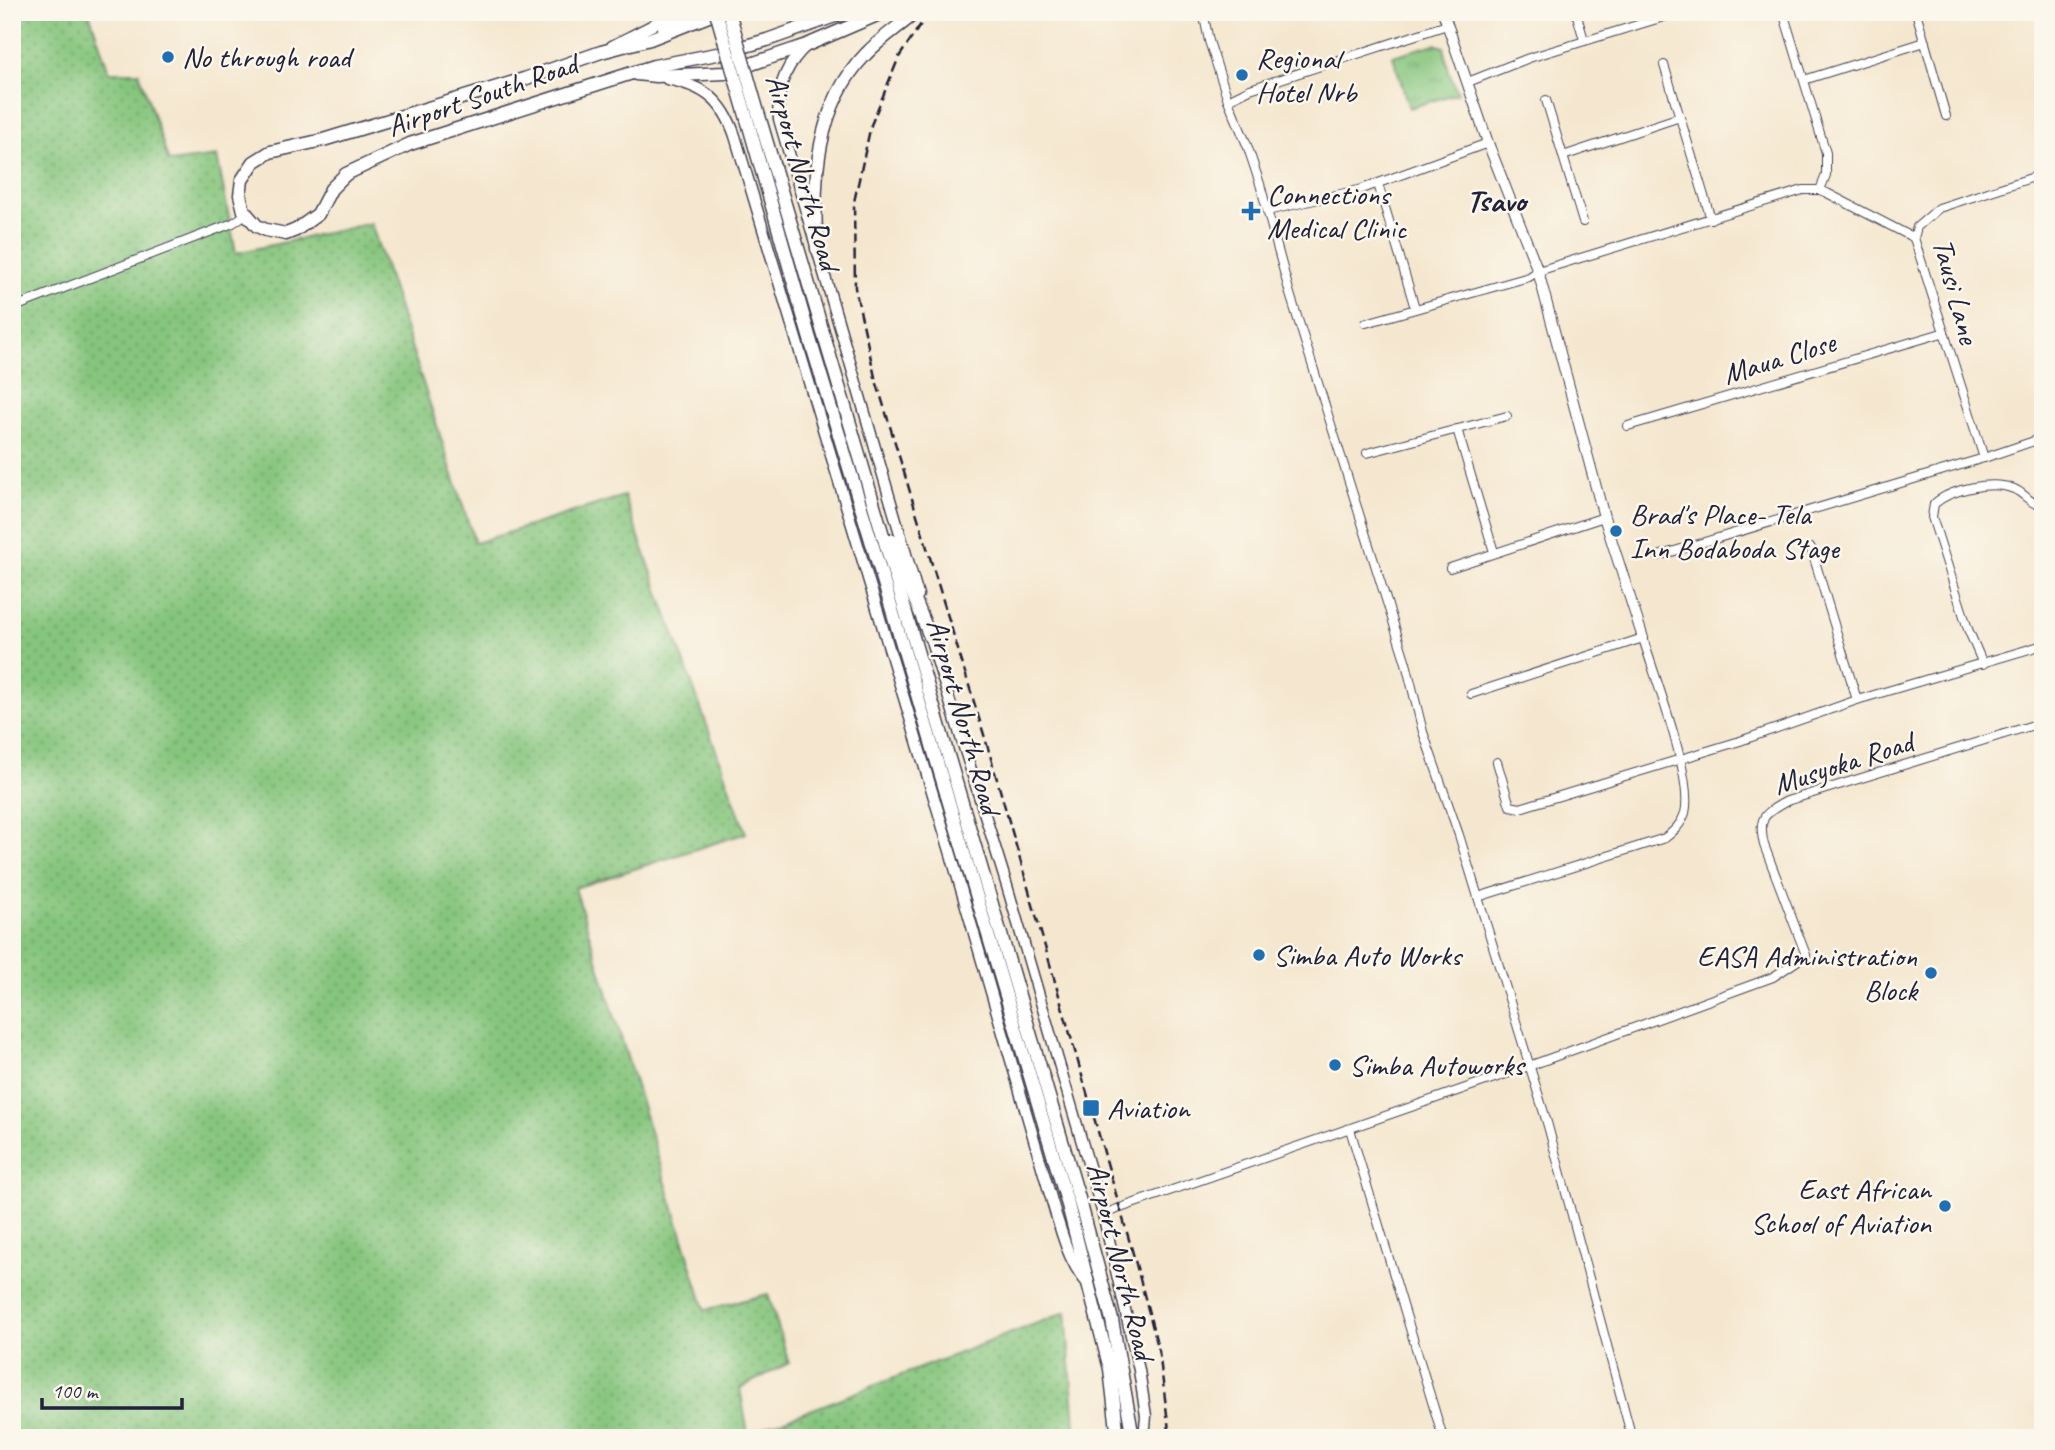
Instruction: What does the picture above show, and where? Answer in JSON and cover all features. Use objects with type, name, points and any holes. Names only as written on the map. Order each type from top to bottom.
[{"type":"main road","points":[[601,52],[653,25],[667,12]]},
{"type":"main road","points":[[650,39],[685,12]]},
{"type":"main road","name":"Airport South Road","points":[[717,12],[650,39],[601,52],[524,79],[323,140],[270,152],[247,170],[240,187],[244,208],[257,226],[286,234],[318,214],[338,180],[363,165],[410,144],[664,63],[717,54],[767,40],[846,12]]},
{"type":"main road","name":"Airport North Road","points":[[717,12],[809,335],[1028,1070],[1089,1286],[1110,1369],[1118,1438]]},
{"type":"main road","name":"Airport North Road","points":[[729,12],[1083,1212],[1112,1320],[1133,1438]]},
{"type":"main road","points":[[632,73],[656,76],[725,73],[807,45],[884,12]]},
{"type":"main road","points":[[817,248],[815,190],[822,137],[835,101],[850,74],[865,55],[916,12]]},
{"type":"main road","name":"Airport North Road","points":[[807,45],[786,72],[779,89],[778,107],[787,149],[1103,1214],[1139,1370],[1146,1416],[1143,1438]]},
{"type":"main road","name":"Airport North Road","points":[[656,76],[700,89],[716,101],[729,116],[884,629],[1060,1228],[1075,1266],[1089,1286]]},
{"type":"main road","points":[[876,512],[898,555],[930,637]]},
{"type":"street","points":[[1203,12],[1209,41],[1228,100],[1247,145],[1290,294],[1406,663],[1423,732],[1459,835],[1548,1126],[1632,1438]]},
{"type":"street","points":[[1443,12],[1488,143],[1538,271],[1604,517],[1680,759],[1686,802],[1685,811],[1675,831],[1665,838],[1478,897]]},
{"type":"street","points":[[1576,12],[1584,40]]},
{"type":"street","points":[[1468,82],[1529,58],[1679,12]]},
{"type":"street","points":[[1783,12],[1826,153],[1826,175],[1820,190]]},
{"type":"street","points":[[1916,12],[1946,116]]},
{"type":"street","points":[[1228,100],[1250,89],[1447,25]]},
{"type":"street","points":[[1804,79],[1925,42]]},
{"type":"street","points":[[1664,65],[1711,219]]},
{"type":"street","points":[[1546,100],[1583,222]]},
{"type":"street","points":[[1563,156],[1680,117]]},
{"type":"street","points":[[1267,211],[1378,184],[1488,143]]},
{"type":"street","name":"Tausi Lane","points":[[1984,458],[1914,239],[1917,227],[1939,208],[2043,174]]},
{"type":"street","points":[[1378,184],[1415,308]]},
{"type":"street","points":[[1366,323],[1507,284],[1538,271],[1803,190],[1820,190],[1914,239]]},
{"type":"street","points":[[12,308],[233,223],[244,208]]},
{"type":"street","name":"Maua Close","points":[[1628,426],[1942,332]]},
{"type":"street","points":[[1367,453],[1507,415]]},
{"type":"street","points":[[1457,429],[1494,552]]},
{"type":"street","points":[[1658,556],[2043,438]]},
{"type":"street","points":[[1983,664],[1968,629],[1933,517],[1934,505],[1944,495],[1982,486],[2015,489],[2029,502],[2043,506]]},
{"type":"street","points":[[1450,568],[1604,517]]},
{"type":"street","points":[[1811,548],[1857,700]]},
{"type":"street","points":[[1471,694],[1643,638]]},
{"type":"street","points":[[1497,762],[1509,803],[1514,808],[1536,804],[1539,800],[1740,741],[1857,700],[2043,645]]},
{"type":"street","name":"Musyoka Road","points":[[1529,1066],[1773,977],[1806,954],[1764,845],[1760,829],[1761,821],[1768,811],[1787,801],[2043,722]]},
{"type":"street","points":[[1103,1214],[1529,1066]]},
{"type":"street","points":[[1350,1129],[1443,1438]]},
{"type":"street","points":[[1146,1416],[1150,1438]]},
{"type":"green space","points":[[12,12],[89,12],[109,72],[139,72],[169,162],[217,156],[236,253],[371,223],[475,543],[624,496],[746,833],[575,888],[705,1310],[768,1294],[789,1363],[740,1388],[748,1434],[1066,1312],[1076,1438],[12,1438]]},
{"type":"green space","points":[[1435,44],[1444,47],[1449,72],[1458,93],[1409,108],[1393,56]]},
{"type":"railway","points":[[929,12],[899,57],[871,125],[854,202],[855,288],[875,377],[988,748],[1136,1264],[1159,1351],[1170,1438]]},
{"type":"place","name":"No through road","points":[[168,57]]},
{"type":"place","name":"Regional Hotel Nrb","points":[[1242,75]]},
{"type":"place","name":"Connections Medical Clinic","points":[[1251,211]]},
{"type":"place","name":"Brad's Place- Tela Inn Bodaboda Stage","points":[[1616,531]]},
{"type":"place","name":"Simba Auto Works","points":[[1259,955]]},
{"type":"place","name":"EASA Administration Block","points":[[1931,973]]},
{"type":"place","name":"Simba Autoworks","points":[[1335,1065]]},
{"type":"place","name":"Aviation","points":[[1091,1108]]},
{"type":"place","name":"East African School of Aviation","points":[[1945,1206]]},
{"type":"district","name":"Tsavo","points":[[1496,200]]}]
